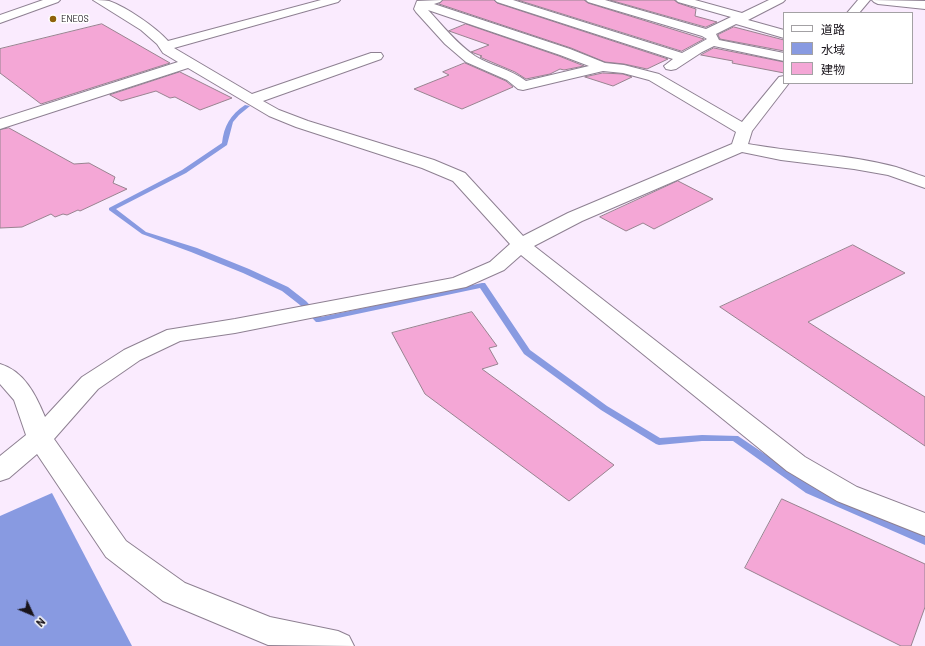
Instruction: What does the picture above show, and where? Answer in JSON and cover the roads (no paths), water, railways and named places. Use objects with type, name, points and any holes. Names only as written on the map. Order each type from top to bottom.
[{"type":"main road","points":[[0,10],[29,0]]},
{"type":"main road","points":[[0,19],[54,0]]},
{"type":"main road","points":[[99,0],[152,31],[168,50],[189,64],[274,113],[302,124],[408,157],[459,177],[521,246],[796,464],[846,494],[925,525]]},
{"type":"main road","points":[[165,46],[334,0]]},
{"type":"main road","points":[[421,4],[436,0]]},
{"type":"main road","points":[[501,0],[684,58]]},
{"type":"main road","points":[[592,0],[755,52],[783,57]]},
{"type":"main road","points":[[682,0],[783,34]]},
{"type":"main road","points":[[854,12],[864,0]]},
{"type":"main road","points":[[878,0],[925,5]]},
{"type":"main road","points":[[421,4],[420,9],[429,20],[471,59],[512,77],[523,86],[602,67]]},
{"type":"main road","points":[[421,4],[564,52],[602,67],[624,69],[654,77],[710,112],[744,130]]},
{"type":"main road","points":[[654,77],[697,49],[710,37],[740,19],[776,4]]},
{"type":"main road","points":[[250,100],[376,56]]},
{"type":"main road","points":[[0,124],[189,64]]},
{"type":"main road","points":[[740,147],[744,130],[783,81]]},
{"type":"main road","points":[[0,470],[40,438],[90,383],[132,355],[175,335],[235,326],[459,283],[497,266],[521,246],[575,217],[740,147],[781,155],[854,164],[892,172],[925,183]]},
{"type":"main road","points":[[0,372],[12,381],[25,398],[40,438],[116,549],[174,592],[268,631],[338,646]]},
{"type":"water","points":[[52,493],[132,646],[0,646],[0,516]]},
{"type":"waterway","points":[[247,106],[233,117],[228,126],[225,144],[212,154],[155,187],[111,209],[144,233],[194,250],[285,289],[303,303],[319,320],[482,285],[527,352],[604,408],[659,442],[702,438],[735,438],[810,490],[925,541]]},
{"type":"place","name":"ENEOS","points":[[53,19]]}]
